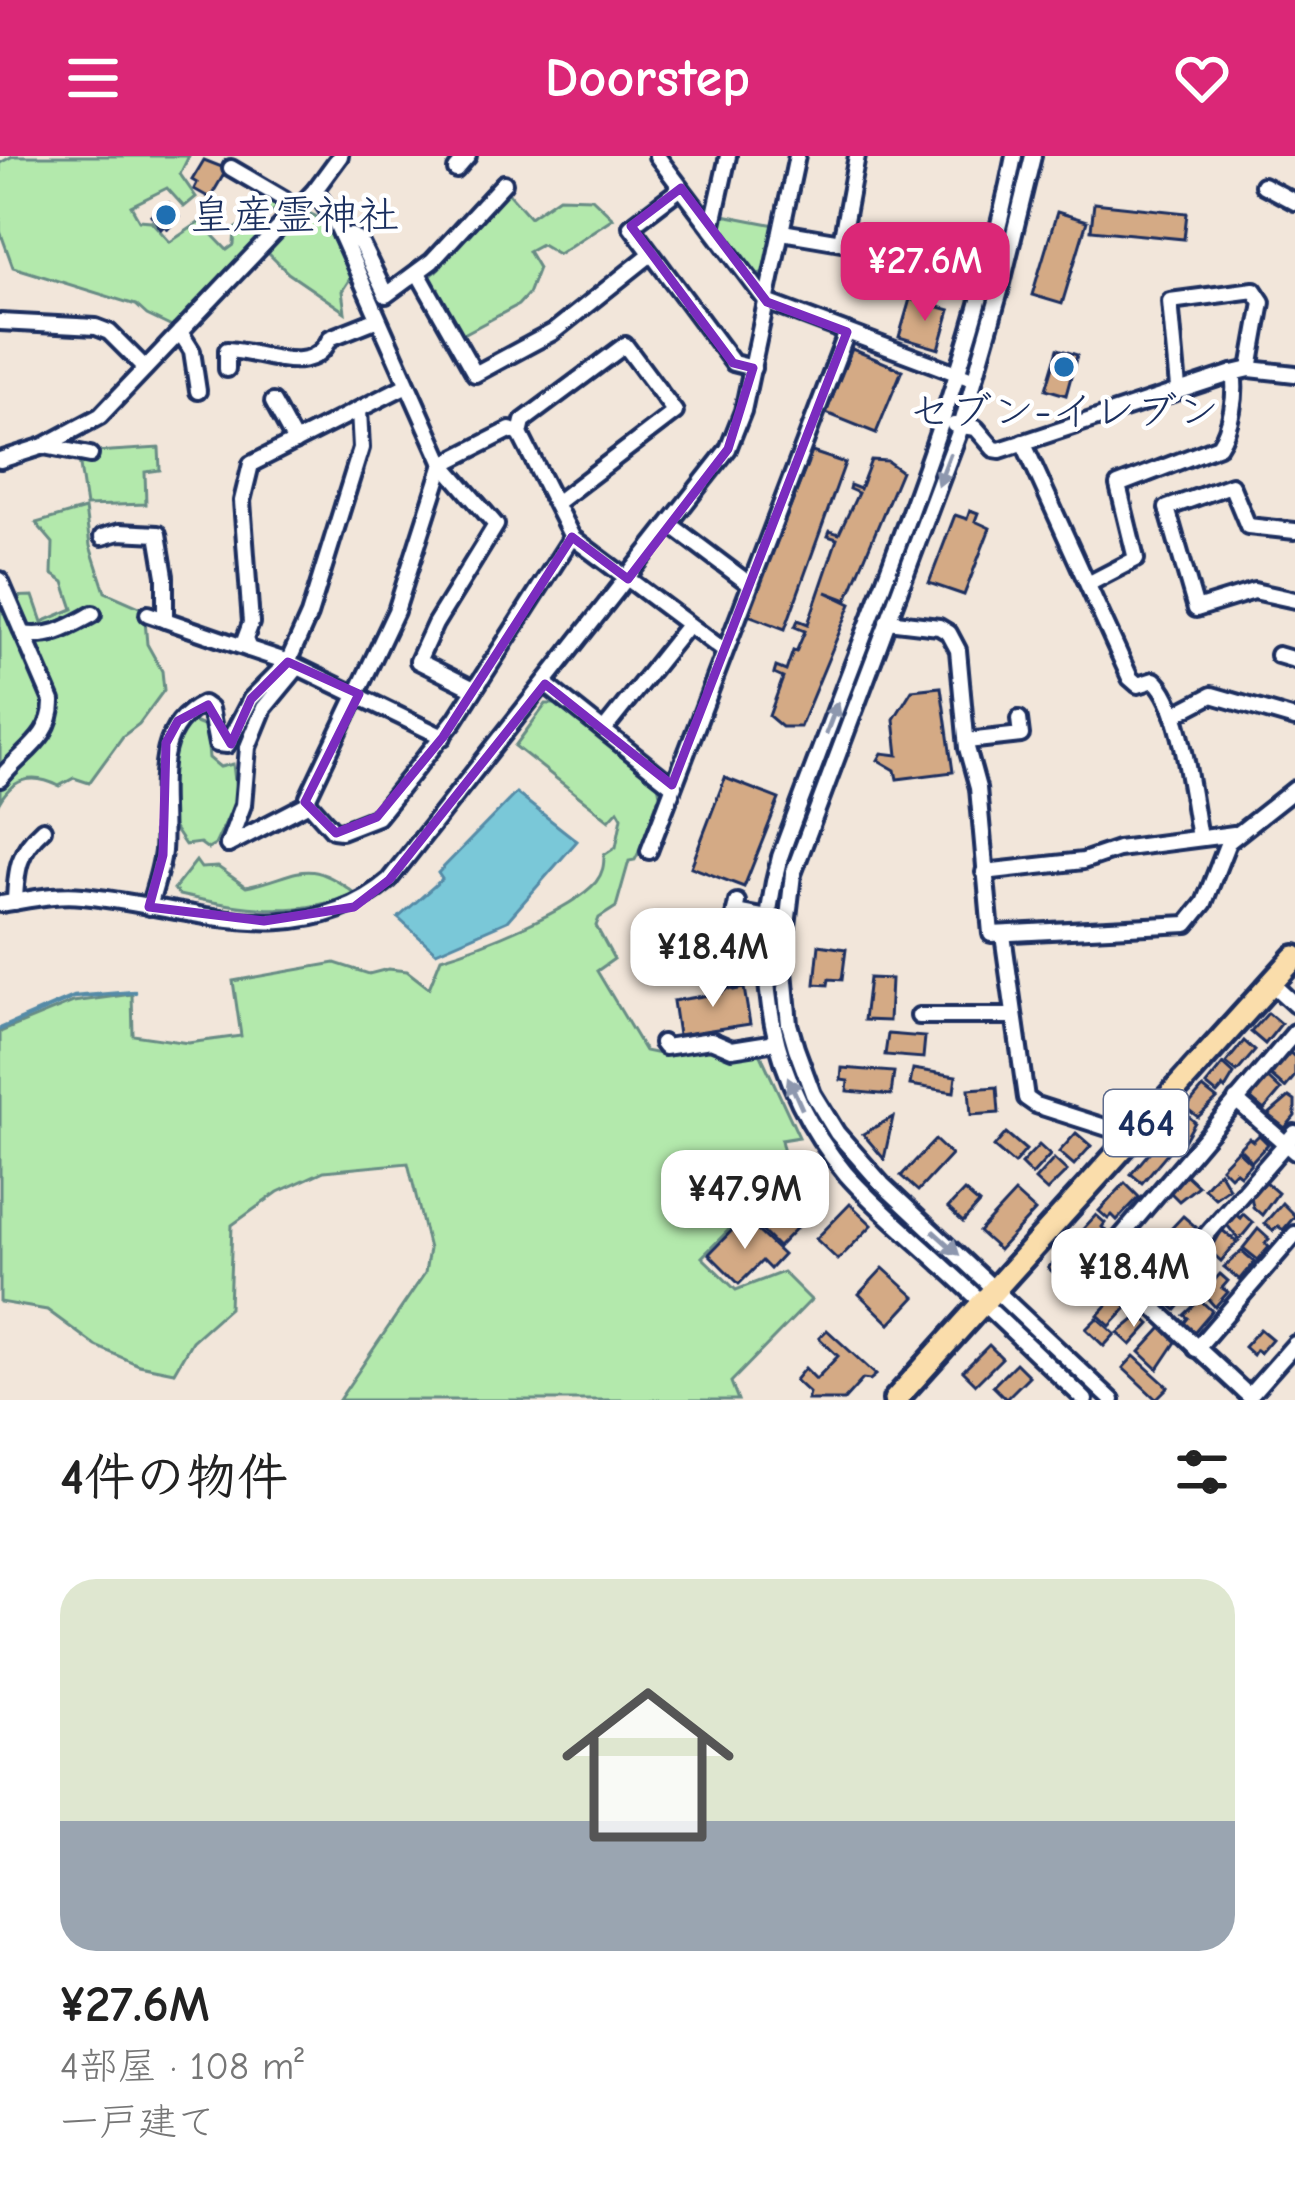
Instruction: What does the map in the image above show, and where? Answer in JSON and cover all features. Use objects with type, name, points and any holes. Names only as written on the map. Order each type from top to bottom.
[{"type":"highway","name":"464","points":[[895,1400],[1295,957]]},
{"type":"street","points":[[0,460],[44,446],[100,416],[315,190],[340,156]]},
{"type":"street","points":[[456,170],[468,156]]},
{"type":"street","points":[[657,156],[766,302],[976,379]]},
{"type":"street","points":[[712,228],[728,156]]},
{"type":"street","points":[[43,829],[23,850],[8,903],[67,895],[264,921],[313,918],[353,907],[389,880],[728,449],[740,424],[753,368],[796,156]]},
{"type":"street","points":[[782,232],[841,242],[857,156]]},
{"type":"street","points":[[1014,156],[994,247],[944,423],[780,857],[767,918],[765,970],[776,1042],[793,1091],[832,1156],[876,1204],[1112,1400]]},
{"type":"street","points":[[1051,161],[1033,157],[961,427],[793,874],[783,946],[789,1024],[805,1074],[837,1133],[1084,1400]]},
{"type":"street","points":[[231,168],[295,211]]},
{"type":"street","points":[[342,236],[352,236],[361,244],[386,295],[418,273],[504,183]]},
{"type":"street","points":[[1263,185],[1295,202]]},
{"type":"street","points":[[681,188],[631,226],[733,363],[753,368]]},
{"type":"street","points":[[315,190],[342,236],[443,464],[496,525],[435,624],[418,661],[474,689]]},
{"type":"street","points":[[418,273],[475,374],[553,332],[651,254]]},
{"type":"street","points":[[1178,388],[1170,301],[1255,290],[1262,302],[1250,369]]},
{"type":"street","points":[[314,334],[330,338],[379,319]]},
{"type":"street","points":[[0,322],[96,327],[109,332],[146,368]]},
{"type":"street","points":[[180,332],[193,351],[198,391]]},
{"type":"street","points":[[649,850],[847,332]]},
{"type":"street","points":[[227,370],[227,350],[300,362],[324,353],[330,338]]},
{"type":"street","points":[[520,434],[524,421],[625,345],[675,412],[556,503]]},
{"type":"street","points":[[944,423],[976,428],[994,449],[1233,373],[1250,369],[1295,374]]},
{"type":"street","points":[[1088,584],[1136,559],[1118,485],[1219,446],[1235,385],[1233,373]]},
{"type":"street","points":[[249,649],[242,501],[251,464],[406,385]]},
{"type":"street","points":[[273,402],[295,442]]},
{"type":"street","points":[[310,803],[228,845],[242,805],[248,747],[264,708],[292,665],[361,448],[359,410]]},
{"type":"street","points":[[572,537],[442,737],[377,817],[341,832],[333,830],[308,797],[396,611],[443,464],[510,430],[520,434],[572,537],[723,650]]},
{"type":"street","points":[[1023,442],[1133,683],[1154,680],[1161,684],[1174,715],[1199,837]]},
{"type":"street","points":[[44,446],[90,454]]},
{"type":"street","points":[[1295,531],[1248,526],[1231,485],[1167,508],[1196,608],[1254,591],[1295,600]]},
{"type":"street","points":[[671,525],[748,584]]},
{"type":"street","points":[[102,537],[118,532],[158,534],[165,620]]},
{"type":"street","points":[[0,580],[52,701],[52,717],[41,739],[0,779]]},
{"type":"street","points":[[23,634],[55,634],[94,614]]},
{"type":"street","points":[[148,614],[292,665],[442,737]]},
{"type":"street","points":[[887,621],[933,626],[949,633],[958,650],[967,692],[967,745],[978,788],[988,932],[1004,935],[1187,924],[1204,903],[1234,834],[1295,789]]},
{"type":"street","points":[[604,730],[688,625]]},
{"type":"street","points":[[1278,655],[1295,660]]},
{"type":"street","points":[[149,907],[163,855],[166,743],[178,721],[198,705],[208,705],[217,744],[227,745],[251,699],[292,665]]},
{"type":"street","points":[[545,684],[672,785]]},
{"type":"street","points":[[1174,715],[1212,695],[1295,719]]},
{"type":"street","points":[[967,745],[1021,735],[1019,719]]},
{"type":"street","points":[[984,872],[1083,861],[1118,849],[1234,834]]},
{"type":"street","points":[[0,859],[16,876]]},
{"type":"street","points":[[731,931],[736,907],[767,918]]},
{"type":"street","points":[[1004,935],[1026,1098],[1036,1106],[1114,1130],[1130,1141]]},
{"type":"street","points":[[722,978],[765,970]]},
{"type":"street","points":[[1271,983],[1295,1005]]},
{"type":"street","points":[[919,1016],[1013,1016]]},
{"type":"street","points":[[1295,1032],[1103,1255],[1103,1264],[1249,1396],[1295,1344]]},
{"type":"street","points":[[662,1043],[665,1047],[711,1040],[733,1049],[776,1042]]},
{"type":"street","points":[[1147,1303],[1292,1143],[1236,1100]]},
{"type":"street","points":[[1196,1349],[1295,1234]]},
{"type":"highlighted area","points":[[681,188],[767,302],[847,332],[672,785],[545,684],[389,880],[354,907],[264,921],[149,907],[163,855],[166,743],[178,721],[208,705],[231,744],[251,699],[288,662],[359,694],[305,802],[336,833],[377,817],[443,737],[572,537],[628,579],[728,449],[753,368],[733,363],[631,226]]},
{"type":"green space","points":[[13,156],[189,156],[180,174],[196,197],[184,207],[167,188],[131,206],[139,220],[151,221],[170,242],[200,222],[227,250],[234,245],[235,229],[251,219],[254,205],[268,196],[281,203],[253,231],[261,240],[234,262],[174,328],[136,305],[13,267],[0,231],[0,163]]},
{"type":"green space","points":[[505,189],[530,217],[559,197],[592,198],[613,218],[558,254],[541,244],[528,251],[538,268],[528,294],[518,305],[460,336],[430,277],[441,266],[440,258]]},
{"type":"green space","points":[[303,212],[322,221],[339,246],[351,277],[342,291],[345,312],[288,273],[268,253]]},
{"type":"green space","points":[[723,215],[775,225],[765,272],[758,274],[720,228]]},
{"type":"green space","points":[[159,448],[160,470],[145,472],[146,504],[86,506],[79,459],[95,452]]},
{"type":"green space","points":[[85,509],[90,546],[105,592],[144,609],[147,644],[162,671],[164,690],[89,783],[74,778],[59,786],[26,780],[12,786],[0,801],[0,589],[4,597],[33,596],[42,622],[73,609],[64,582],[52,574],[53,543],[36,523]]},
{"type":"green space","points":[[546,704],[557,704],[658,784],[660,794],[638,854],[629,861],[616,907],[599,918],[596,926],[614,959],[597,971],[645,1051],[669,1056],[706,1049],[733,1057],[760,1053],[799,1137],[781,1140],[784,1153],[766,1165],[777,1181],[702,1257],[736,1290],[783,1272],[811,1300],[731,1382],[738,1400],[339,1400],[425,1273],[429,1249],[408,1163],[324,1171],[278,1192],[232,1225],[229,1308],[192,1341],[174,1372],[139,1365],[96,1346],[47,1310],[0,1302],[0,1032],[73,1002],[132,994],[133,1035],[188,1043],[241,1036],[233,981],[335,963],[369,974],[407,971],[429,988],[441,958],[523,927],[584,893],[600,875],[604,855],[616,847],[622,817],[618,810],[609,820],[515,746]]},
{"type":"green space","points":[[186,719],[206,727],[209,758],[220,767],[233,764],[237,798],[215,845],[208,849],[200,843],[185,845],[167,818],[171,743]]},
{"type":"green space","points":[[196,861],[201,868],[218,867],[246,887],[312,872],[354,893],[311,906],[267,909],[179,895],[174,889]]},
{"type":"water","points":[[516,793],[577,841],[507,921],[436,952],[398,918],[442,879],[438,873]]},
{"type":"building","points":[[204,160],[227,169],[210,198],[194,189],[197,183],[192,180]]},
{"type":"building","points":[[169,203],[179,217],[168,229],[165,225],[161,229],[151,215]]},
{"type":"building","points":[[1094,203],[1187,213],[1184,239],[1091,230]]},
{"type":"building","points":[[1057,212],[1087,221],[1062,304],[1032,295]]},
{"type":"building","points":[[910,299],[950,310],[939,349],[899,337]]},
{"type":"building","points":[[852,349],[902,370],[876,433],[826,413]]},
{"type":"building","points":[[1058,349],[1077,355],[1066,395],[1046,389]]},
{"type":"building","points":[[812,452],[845,463],[785,629],[748,615]]},
{"type":"building","points":[[871,460],[887,461],[901,471],[847,600],[826,592],[851,604],[800,727],[782,727],[769,716],[783,678],[774,674],[776,667],[786,671],[796,652],[805,631],[795,627],[798,620],[808,624],[837,539],[828,536],[830,531],[839,534],[858,493],[850,485],[860,489]]},
{"type":"building","points":[[970,510],[978,513],[975,521],[990,528],[964,595],[929,583],[955,515],[967,519]]},
{"type":"building","points":[[941,687],[953,772],[897,779],[895,770],[878,760],[882,753],[898,755],[894,719],[912,690]]},
{"type":"building","points":[[725,778],[779,799],[744,887],[691,867]]},
{"type":"building","points":[[819,945],[846,949],[842,980],[815,984]]},
{"type":"building","points":[[732,975],[734,990],[744,988],[750,1024],[678,1035],[673,1001],[721,993],[718,977]]},
{"type":"building","points":[[869,978],[891,979],[889,1021],[864,1020]]},
{"type":"building","points":[[1268,1013],[1281,1024],[1265,1044],[1251,1032]]},
{"type":"building","points":[[888,1034],[925,1037],[923,1058],[885,1055]]},
{"type":"building","points":[[1244,1041],[1255,1051],[1237,1072],[1226,1063]]},
{"type":"building","points":[[1288,1051],[1295,1057],[1295,1076],[1285,1088],[1271,1076]]},
{"type":"building","points":[[1223,1064],[1234,1074],[1217,1094],[1206,1085]]},
{"type":"building","points":[[842,1068],[894,1072],[891,1095],[847,1091]]},
{"type":"building","points":[[913,1069],[956,1076],[954,1092],[910,1085]]},
{"type":"building","points":[[1267,1077],[1281,1090],[1264,1110],[1250,1098]]},
{"type":"building","points":[[997,1087],[999,1113],[971,1115],[969,1089]]},
{"type":"building","points":[[1203,1088],[1217,1099],[1198,1117],[1186,1108]]},
{"type":"building","points":[[1289,1097],[1295,1101],[1295,1116],[1285,1128],[1268,1115]]},
{"type":"building","points":[[1182,1111],[1195,1122],[1182,1145],[1165,1131]]},
{"type":"building","points":[[893,1117],[884,1159],[863,1134]]},
{"type":"building","points":[[1006,1133],[1026,1150],[1014,1164],[994,1147]]},
{"type":"building","points":[[1076,1133],[1091,1146],[1074,1165],[1059,1152]]},
{"type":"building","points":[[1164,1135],[1175,1144],[1142,1183],[1131,1174]]},
{"type":"building","points":[[1259,1135],[1268,1144],[1252,1161],[1239,1148]]},
{"type":"building","points":[[935,1140],[951,1155],[918,1191],[901,1176]]},
{"type":"building","points":[[1039,1145],[1050,1155],[1032,1175],[1021,1164]]},
{"type":"building","points":[[1237,1150],[1251,1163],[1240,1175],[1235,1171],[1230,1176],[1221,1167]]},
{"type":"building","points":[[1054,1159],[1067,1171],[1047,1191],[1035,1180]]},
{"type":"building","points":[[1219,1171],[1229,1188],[1215,1198],[1204,1188]]},
{"type":"building","points":[[1184,1173],[1198,1186],[1179,1201],[1168,1190]]},
{"type":"building","points":[[1264,1181],[1278,1193],[1262,1215],[1253,1207],[1251,1196]]},
{"type":"building","points":[[799,1182],[810,1193],[804,1199],[815,1209],[778,1247],[751,1220],[788,1183],[794,1188]]},
{"type":"building","points":[[1125,1183],[1139,1197],[1117,1220],[1112,1215],[1108,1219],[1099,1211]]},
{"type":"building","points":[[964,1191],[979,1204],[963,1222],[948,1208]]},
{"type":"building","points":[[1015,1193],[1035,1211],[999,1250],[979,1232]]},
{"type":"building","points":[[1282,1203],[1295,1216],[1283,1230],[1278,1226],[1273,1231],[1264,1224]]},
{"type":"building","points":[[850,1204],[872,1225],[838,1260],[816,1239]]},
{"type":"building","points":[[1235,1214],[1253,1223],[1239,1240],[1227,1225]]},
{"type":"building","points":[[1096,1215],[1108,1233],[1087,1255],[1072,1241]]},
{"type":"building","points":[[1183,1216],[1196,1227],[1180,1244],[1168,1232]]},
{"type":"building","points":[[744,1218],[783,1255],[770,1269],[762,1261],[739,1284],[709,1254]]},
{"type":"building","points":[[1258,1229],[1269,1239],[1265,1243],[1269,1247],[1258,1260],[1243,1248]]},
{"type":"building","points":[[1222,1230],[1237,1242],[1221,1261],[1210,1251]]},
{"type":"building","points":[[1126,1242],[1139,1254],[1124,1270],[1113,1256]]},
{"type":"building","points":[[1070,1244],[1087,1259],[1065,1283],[1048,1268]]},
{"type":"building","points":[[1242,1251],[1255,1262],[1240,1280],[1224,1267]]},
{"type":"building","points":[[1146,1257],[1159,1268],[1140,1288],[1132,1280],[1137,1275],[1133,1271]]},
{"type":"building","points":[[1193,1261],[1211,1272],[1197,1288],[1181,1275]]},
{"type":"building","points":[[883,1268],[915,1297],[890,1324],[859,1294]]},
{"type":"building","points":[[1220,1274],[1228,1281],[1222,1288],[1228,1292],[1215,1307],[1203,1293]]},
{"type":"building","points":[[1179,1277],[1193,1290],[1176,1310],[1164,1300]]},
{"type":"building","points":[[1117,1295],[1126,1309],[1110,1326],[1098,1315]]},
{"type":"building","points":[[1200,1300],[1212,1311],[1194,1332],[1184,1323],[1188,1318],[1184,1315]]},
{"type":"building","points":[[1140,1315],[1150,1324],[1131,1345],[1118,1333]]},
{"type":"building","points":[[1097,1318],[1115,1334],[1104,1346],[1086,1329]]},
{"type":"building","points":[[1162,1328],[1176,1342],[1158,1369],[1140,1352]]},
{"type":"building","points":[[1260,1329],[1272,1339],[1253,1355],[1244,1347]]},
{"type":"building","points":[[827,1330],[876,1375],[863,1379],[844,1400],[807,1400],[809,1393],[795,1380],[805,1368],[816,1379],[838,1356],[819,1338]]},
{"type":"building","points":[[989,1345],[1002,1358],[976,1384],[963,1371]]},
{"type":"building","points":[[1134,1356],[1168,1387],[1156,1399],[1123,1368]]},
{"type":"building","points":[[1016,1363],[1029,1376],[1006,1399],[993,1386]]},
{"type":"waterway","points":[[0,1029],[74,997],[135,992]]},
{"type":"place","name":"皇産霊神社","points":[[166,215]]},
{"type":"place","name":"セブン-イレブン","points":[[1064,367]]}]
